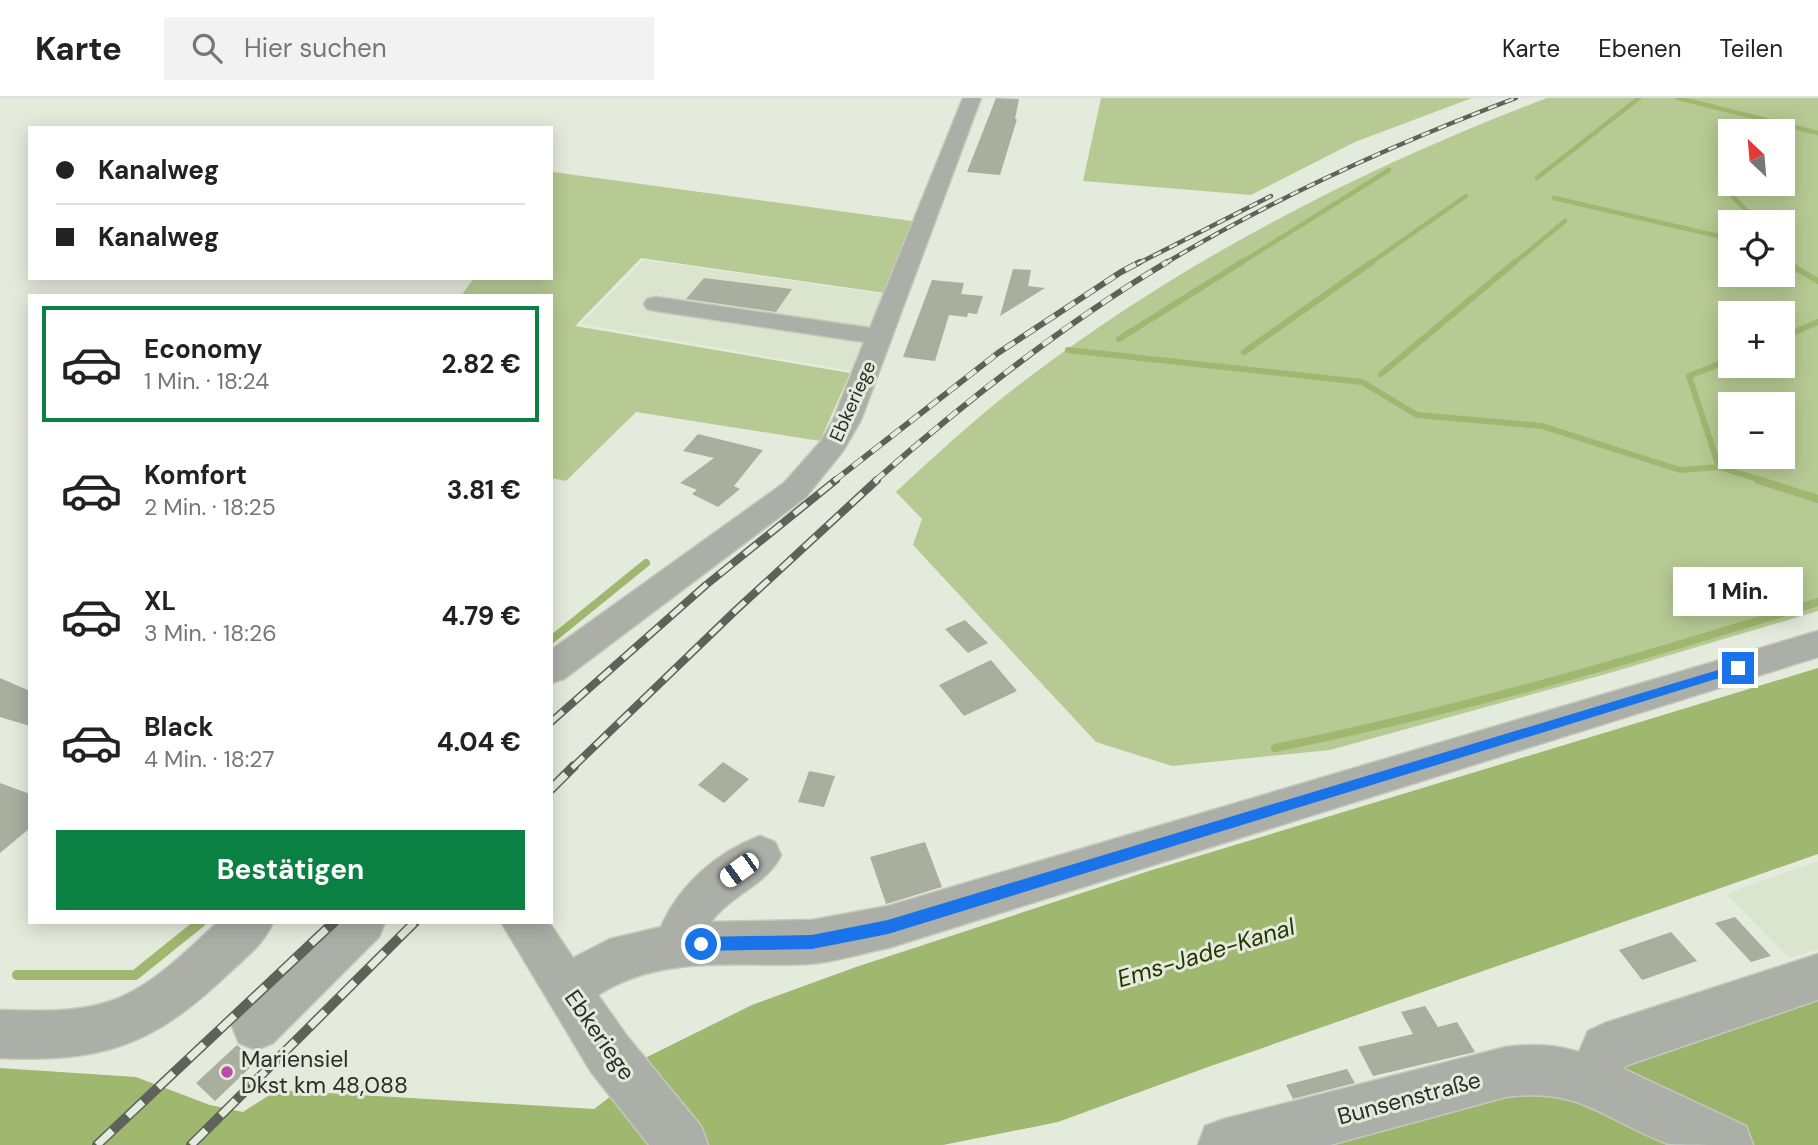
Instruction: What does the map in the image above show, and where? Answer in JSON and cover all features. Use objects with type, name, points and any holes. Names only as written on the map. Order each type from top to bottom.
[{"type":"street","name":"Ebkeriege","points":[[553,667],[795,490],[833,445],[847,420],[972,98]]},
{"type":"street","points":[[656,304],[879,337]]},
{"type":"street","points":[[567,988],[610,961],[678,944],[812,942],[888,927],[1818,644]]},
{"type":"street","points":[[678,944],[682,925],[697,901],[760,855]]},
{"type":"street","points":[[0,1034],[58,1035],[108,1026],[152,1005],[199,969],[249,924]]},
{"type":"street","points":[[256,1026],[361,924]]},
{"type":"street","name":"Ebkeriege","points":[[524,924],[609,1054],[682,1145]]},
{"type":"street","points":[[1595,1082],[1605,1048],[1818,976]]},
{"type":"street","name":"Bunsenstraße","points":[[1224,1145],[1506,1072],[1528,1069],[1560,1071],[1595,1082],[1727,1145]]},
{"type":"shaded area","points":[[1101,98],[1472,98],[1355,142],[1251,195],[1083,181]]},
{"type":"shaded area","points":[[1547,98],[1818,98],[1818,611],[1613,672],[1330,750],[1172,766],[1096,742],[913,545],[922,519],[896,492],[964,430],[1095,329],[1219,252],[1282,217],[1413,153]]},
{"type":"shaded area","points":[[553,172],[912,221],[885,293],[641,258],[575,326],[850,373],[820,441],[636,412],[566,481],[553,478],[553,294],[462,294],[473,280],[553,280]]},
{"type":"shaded area","points":[[644,260],[883,294],[852,371],[581,324]]},
{"type":"shaded area","points":[[1818,861],[1818,949],[1789,958],[1726,894]]},
{"type":"shaded area","points":[[1818,993],[1818,1145],[1300,1145]]},
{"type":"water","name":"Ems-Jade-Kanal","points":[[1818,668],[1818,854],[1058,1122],[943,1145],[0,1145],[0,1068],[136,1077],[210,1105],[243,1112],[277,1090],[594,1109],[648,1068],[647,1057],[752,1005],[856,967],[1149,871]]},
{"type":"building","points":[[996,98],[1019,99],[1017,119],[1000,175],[967,172]]},
{"type":"building","points":[[1013,269],[1031,270],[1028,286],[1045,288],[1000,316]]},
{"type":"building","points":[[704,278],[792,289],[776,312],[686,299]]},
{"type":"building","points":[[932,280],[964,283],[961,294],[983,296],[977,314],[968,313],[967,317],[949,315],[935,361],[903,357]]},
{"type":"building","points":[[698,434],[763,450],[734,486],[740,489],[718,507],[692,494],[697,490],[680,483],[714,458],[683,451]]},
{"type":"building","points":[[965,620],[988,643],[968,653],[945,629]]},
{"type":"building","points":[[991,660],[1017,691],[964,716],[939,685]]},
{"type":"building","points":[[0,678],[28,690],[28,725],[0,717]]},
{"type":"building","points":[[723,762],[749,779],[724,803],[698,785]]},
{"type":"building","points":[[809,771],[835,776],[824,807],[798,802]]},
{"type":"building","points":[[0,783],[28,793],[28,830],[0,853]]},
{"type":"building","points":[[925,842],[942,887],[886,904],[870,857]]},
{"type":"building","points":[[1735,917],[1771,956],[1751,962],[1715,923]]},
{"type":"building","points":[[1671,932],[1697,961],[1642,980],[1619,950]]},
{"type":"building","points":[[1425,1006],[1438,1027],[1457,1022],[1475,1052],[1373,1076],[1358,1047],[1413,1034],[1401,1012]]},
{"type":"building","name":"Mariensiel Dkst km 48,088","points":[[237,1045],[257,1061],[215,1101],[196,1083]]},
{"type":"building","points":[[1347,1069],[1355,1083],[1293,1099],[1286,1085]]},
{"type":"waterway","points":[[1537,178],[1639,98]]},
{"type":"waterway","points":[[1678,98],[1818,133]]},
{"type":"waterway","points":[[1239,264],[1389,170]]},
{"type":"waterway","points":[[1369,264],[1466,196]]},
{"type":"waterway","points":[[1733,196],[1746,210]]},
{"type":"waterway","points":[[1554,198],[1718,236]]},
{"type":"waterway","points":[[1513,264],[1565,221]]},
{"type":"waterway","points":[[1119,339],[1242,262]]},
{"type":"waterway","points":[[1244,352],[1372,262]]},
{"type":"waterway","points":[[1381,374],[1515,262]]},
{"type":"waterway","points":[[1795,268],[1818,281]]},
{"type":"waterway","points":[[1795,332],[1818,322]]},
{"type":"waterway","points":[[1068,350],[1362,382],[1417,415],[1542,426],[1680,470],[1718,467]]},
{"type":"waterway","points":[[1718,364],[1689,376],[1718,464]]},
{"type":"waterway","points":[[1725,469],[1764,481]]},
{"type":"waterway","points":[[1758,480],[1818,499]]},
{"type":"waterway","points":[[553,638],[646,563]]},
{"type":"waterway","points":[[1275,748],[1548,682],[1818,602]]},
{"type":"waterway","points":[[17,975],[135,975],[199,924]]},
{"type":"railway","points":[[1164,264],[1249,216],[1336,173],[1516,98]]},
{"type":"railway","points":[[1137,264],[1271,196]]},
{"type":"railway","points":[[834,481],[998,353],[1140,262]]},
{"type":"railway","points":[[875,481],[1016,365],[1090,311],[1167,262]]},
{"type":"railway","points":[[553,720],[706,585],[836,480]]},
{"type":"railway","points":[[572,768],[735,611],[877,480]]},
{"type":"railway","points":[[553,787],[572,768]]},
{"type":"railway","points":[[97,1145],[332,924]]},
{"type":"railway","points":[[191,1145],[413,924]]},
{"type":"place","name":"Mariensiel Dkst km 48,088","points":[[227,1072]]},
{"type":"route","points":[[701,944],[812,942],[888,927],[1738,668]]}]
